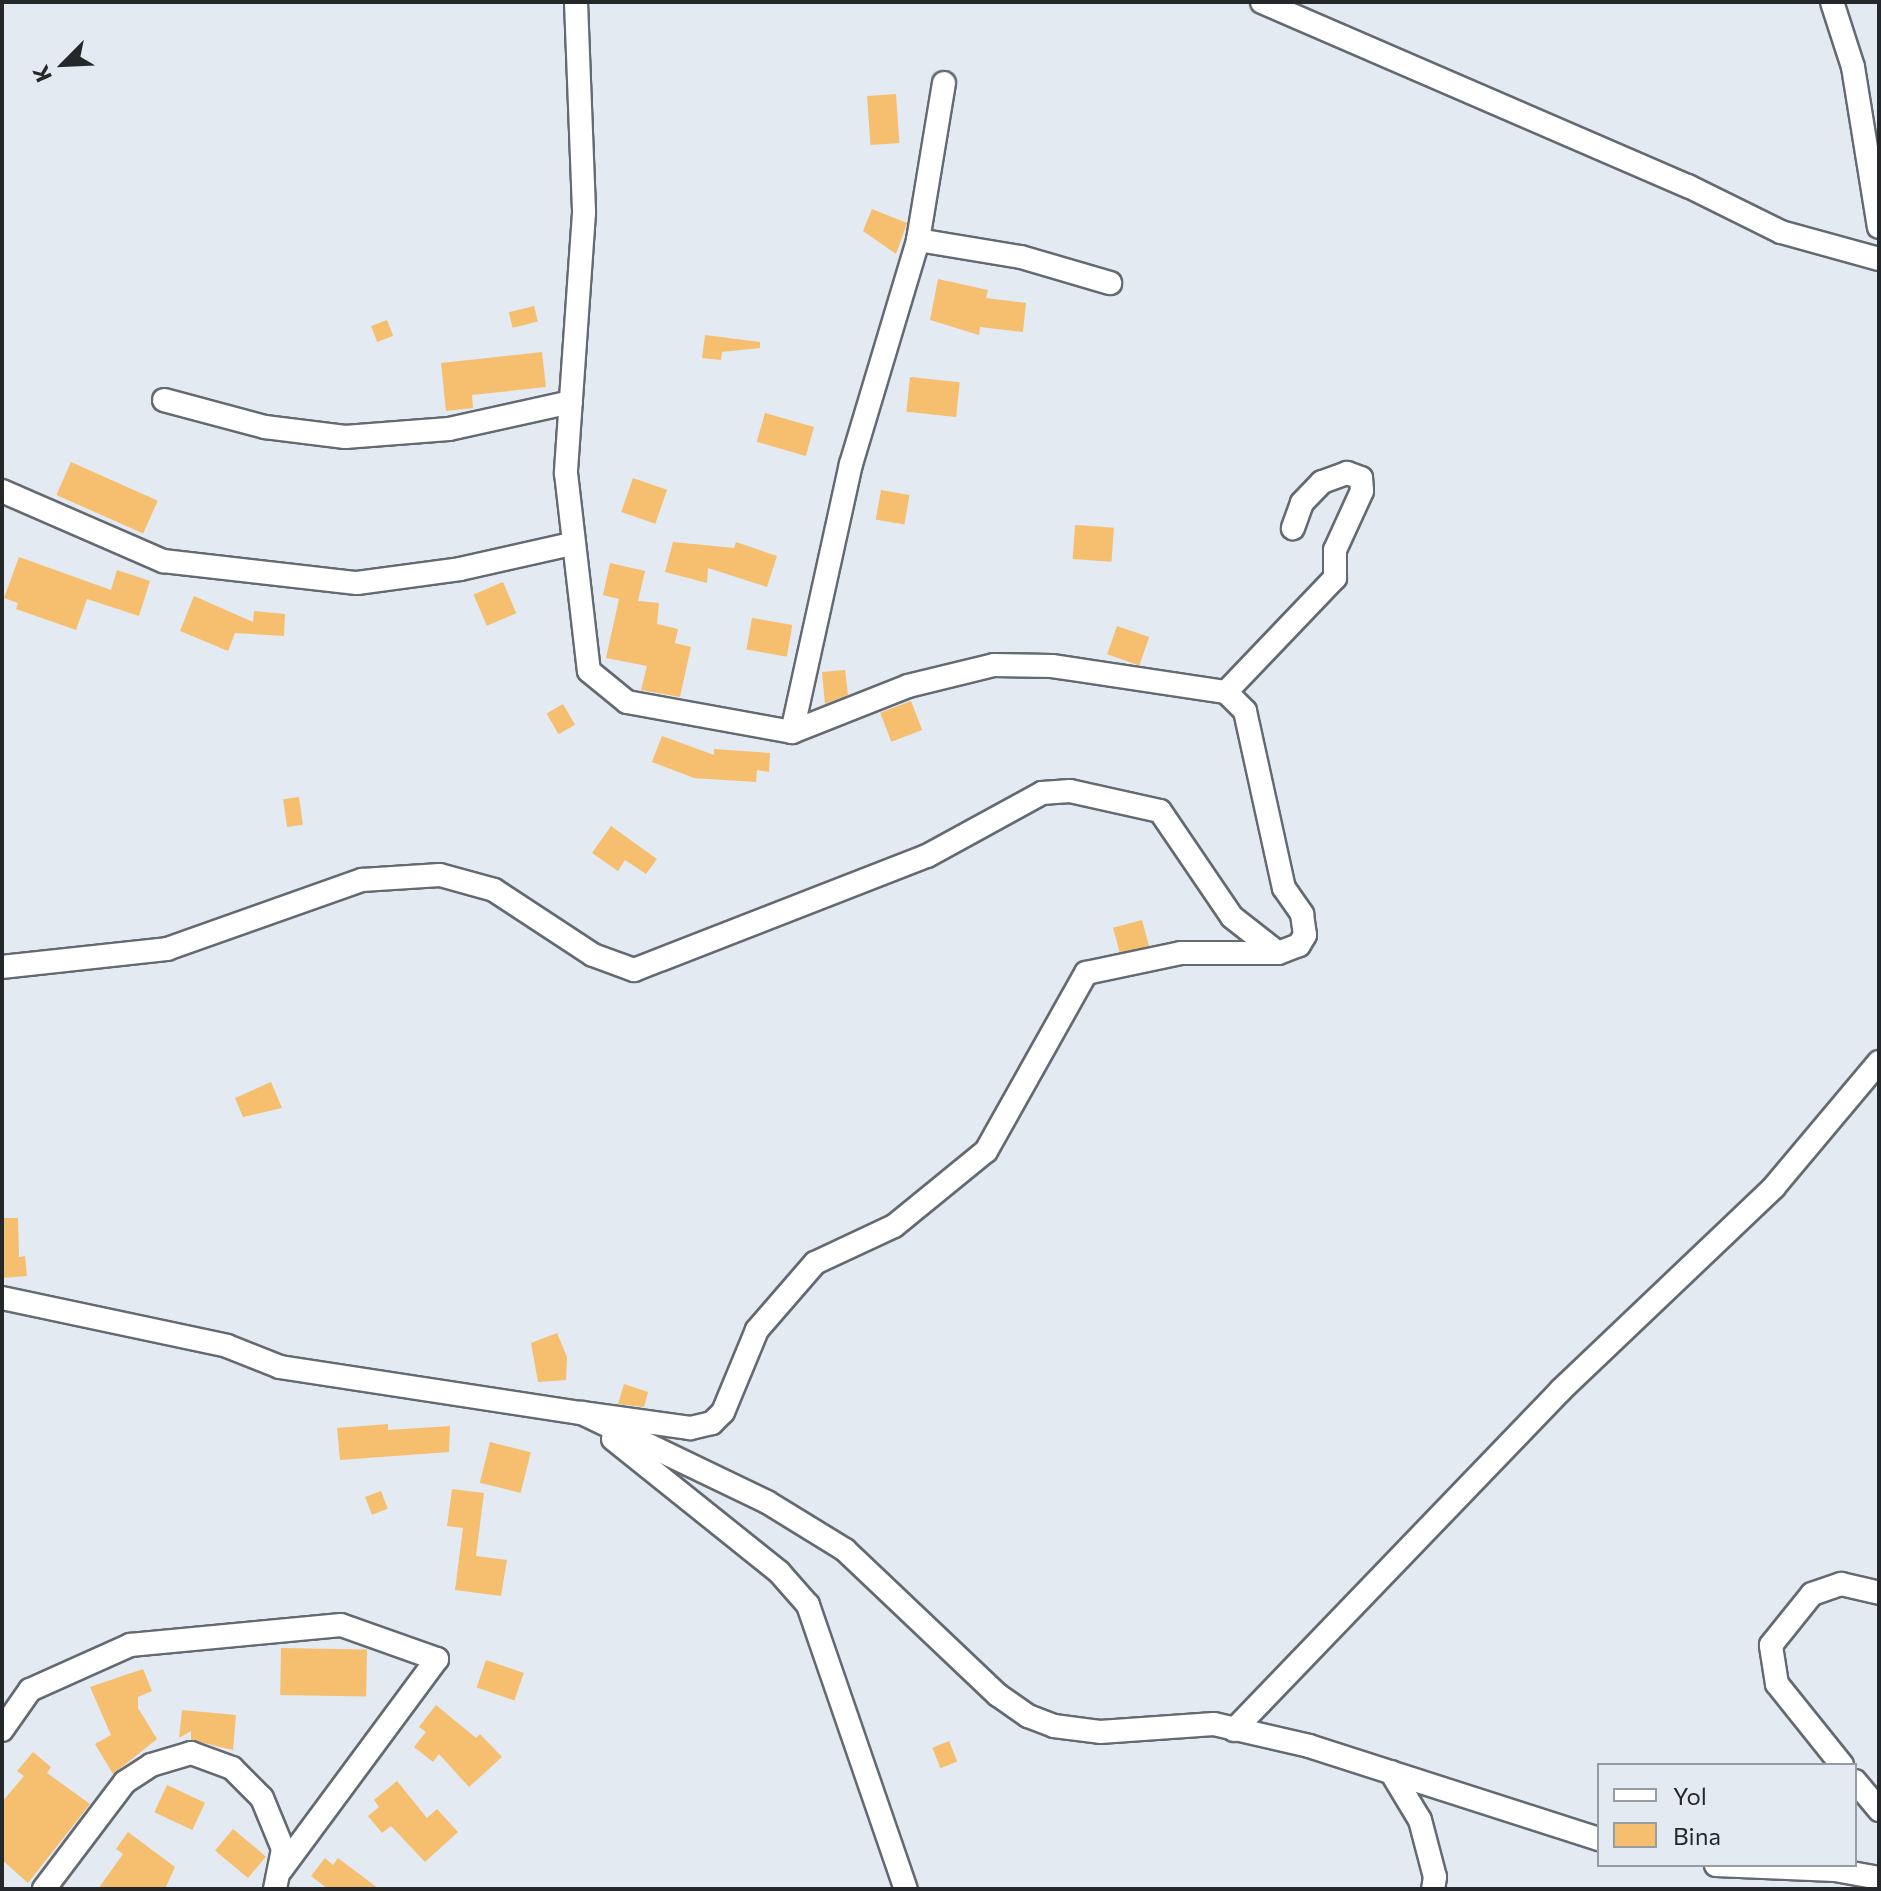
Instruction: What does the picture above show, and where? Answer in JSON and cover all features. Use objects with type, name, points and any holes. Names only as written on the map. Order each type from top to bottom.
[{"type":"street","points":[[2,1298],[227,1346],[280,1367],[690,1428],[712,1423],[723,1412],[757,1330],[815,1263],[894,1226],[986,1151],[1086,973],[1181,953],[1278,953],[1299,945],[1305,935],[1302,914],[1284,888],[1245,711],[1226,692],[1052,666],[994,665],[908,686],[792,732],[627,702],[589,671],[571,544],[566,473],[584,213],[576,2]]},
{"type":"street","points":[[1262,2],[1688,186],[1781,232],[1879,259]]},
{"type":"street","points":[[1832,2],[1853,67],[1879,227]]},
{"type":"street","points":[[792,732],[851,464],[918,240],[944,83]]},
{"type":"street","points":[[918,240],[1021,257],[1110,283]]},
{"type":"street","points":[[164,400],[265,427],[345,437],[449,429],[571,402]]},
{"type":"street","points":[[1226,692],[1335,578],[1335,550],[1362,491],[1361,478],[1347,473],[1322,482],[1302,503],[1293,528]]},
{"type":"street","points":[[2,491],[163,561],[357,583],[460,569],[571,544]]},
{"type":"street","points":[[2,967],[167,949],[362,880],[440,875],[494,890],[593,955],[634,970],[927,856],[1042,793],[1070,791],[1160,811],[1232,917],[1278,953]]},
{"type":"street","points":[[1234,1730],[1561,1390],[1774,1187],[1879,1062]]},
{"type":"street","points":[[582,1413],[767,1502],[845,1550],[998,1695],[1028,1716],[1054,1726],[1100,1732],[1214,1724],[1309,1746],[1597,1838]]},
{"type":"street","points":[[582,1413],[779,1572],[808,1605],[906,1889]]},
{"type":"street","points":[[1840,1763],[1777,1684],[1771,1645],[1812,1594],[1841,1584],[1879,1593]]},
{"type":"street","points":[[2,1730],[30,1690],[130,1645],[341,1625],[437,1659],[278,1879]]},
{"type":"street","points":[[44,1889],[125,1782],[151,1765],[191,1753],[232,1768],[262,1798],[283,1849],[278,1879]]},
{"type":"street","points":[[1391,1772],[1420,1820],[1435,1877],[1433,1889]]},
{"type":"street","points":[[1857,1783],[1879,1810]]},
{"type":"street","points":[[1721,1867],[1750,1879],[1835,1870],[1878,1877]]},
{"type":"building","points":[[896,94],[899,143],[870,145],[867,96]]},
{"type":"building","points":[[872,209],[907,223],[896,254],[863,231]]},
{"type":"building","points":[[938,279],[988,290],[986,298],[1026,303],[1023,332],[980,327],[979,335],[930,320]]},
{"type":"building","points":[[534,306],[538,322],[513,328],[509,312]]},
{"type":"building","points":[[387,320],[393,336],[377,342],[371,326]]},
{"type":"building","points":[[705,335],[760,342],[760,348],[722,352],[721,360],[702,358]]},
{"type":"building","points":[[542,352],[546,387],[472,395],[473,408],[446,411],[441,363]]},
{"type":"building","points":[[910,377],[960,382],[956,417],[906,412]]},
{"type":"building","points":[[765,413],[814,427],[806,456],[757,442]]},
{"type":"building","points":[[71,462],[158,501],[143,534],[56,495]]},
{"type":"building","points":[[633,478],[667,490],[655,524],[621,512]]},
{"type":"building","points":[[881,490],[910,495],[904,525],[876,520]]},
{"type":"building","points":[[1075,525],[1114,528],[1112,562],[1073,559]]},
{"type":"building","points":[[673,542],[734,548],[736,542],[777,556],[767,587],[708,568],[707,583],[665,572]]},
{"type":"building","points":[[19,557],[111,590],[117,570],[150,581],[139,616],[87,599],[76,630],[16,609],[18,603],[4,598]]},
{"type":"building","points":[[610,563],[645,571],[638,601],[659,603],[657,624],[678,629],[675,643],[691,647],[680,697],[641,690],[647,666],[606,658],[619,599],[603,595]]},
{"type":"building","points":[[503,582],[516,613],[487,626],[474,595]]},
{"type":"building","points":[[194,596],[253,622],[254,611],[285,614],[284,636],[235,633],[228,651],[180,631]]},
{"type":"building","points":[[752,618],[792,625],[787,657],[746,650]]},
{"type":"building","points":[[1117,626],[1149,637],[1139,665],[1107,654]]},
{"type":"building","points":[[845,670],[848,695],[825,704],[822,672]]},
{"type":"building","points":[[911,701],[922,730],[891,742],[880,713]]},
{"type":"building","points":[[563,704],[575,725],[559,734],[547,714]]},
{"type":"building","points":[[662,736],[714,755],[714,749],[770,753],[769,772],[757,770],[756,782],[694,778],[652,762]]},
{"type":"building","points":[[299,797],[303,825],[287,827],[283,799]]},
{"type":"building","points":[[611,826],[657,859],[646,874],[625,860],[618,871],[592,853]]},
{"type":"building","points":[[1142,920],[1149,946],[1120,954],[1113,928]]},
{"type":"building","points":[[271,1082],[282,1108],[243,1117],[235,1098]]},
{"type":"building","points":[[2,1218],[18,1218],[19,1257],[25,1256],[27,1276],[2,1278]]},
{"type":"building","points":[[557,1333],[567,1357],[566,1380],[538,1382],[531,1343]]},
{"type":"building","points":[[624,1384],[648,1392],[644,1407],[618,1404]]},
{"type":"building","points":[[388,1424],[388,1430],[450,1426],[449,1452],[340,1460],[337,1428]]},
{"type":"building","points":[[490,1442],[531,1452],[521,1493],[480,1483]]},
{"type":"building","points":[[452,1489],[484,1493],[476,1556],[507,1560],[501,1596],[455,1590],[463,1528],[447,1526]]},
{"type":"building","points":[[381,1491],[388,1509],[372,1515],[365,1497]]},
{"type":"building","points":[[281,1648],[367,1650],[366,1696],[280,1695]]},
{"type":"building","points":[[486,1660],[524,1673],[514,1700],[477,1687]]},
{"type":"building","points":[[143,1669],[152,1691],[138,1697],[138,1708],[157,1739],[113,1774],[95,1744],[111,1735],[90,1687]]},
{"type":"building","points":[[436,1705],[476,1738],[480,1734],[502,1757],[469,1787],[439,1754],[433,1762],[414,1747],[426,1732],[419,1727]]},
{"type":"building","points":[[182,1710],[236,1715],[233,1750],[191,1740],[191,1731],[179,1738]]},
{"type":"building","points":[[949,1741],[957,1761],[941,1768],[932,1748]]},
{"type":"building","points":[[33,1752],[51,1767],[47,1773],[90,1804],[28,1883],[2,1860],[2,1802],[24,1776],[17,1771]]},
{"type":"building","points":[[397,1781],[427,1818],[437,1809],[458,1832],[425,1862],[391,1826],[382,1833],[368,1816],[379,1807],[374,1800]]},
{"type":"building","points":[[167,1785],[205,1803],[192,1830],[154,1812]]},
{"type":"building","points":[[233,1829],[266,1857],[248,1878],[215,1850]]},
{"type":"building","points":[[128,1832],[175,1867],[165,1889],[98,1889],[123,1854],[116,1849]]},
{"type":"building","points":[[325,1858],[333,1865],[338,1858],[379,1889],[328,1889],[311,1876]]}]
